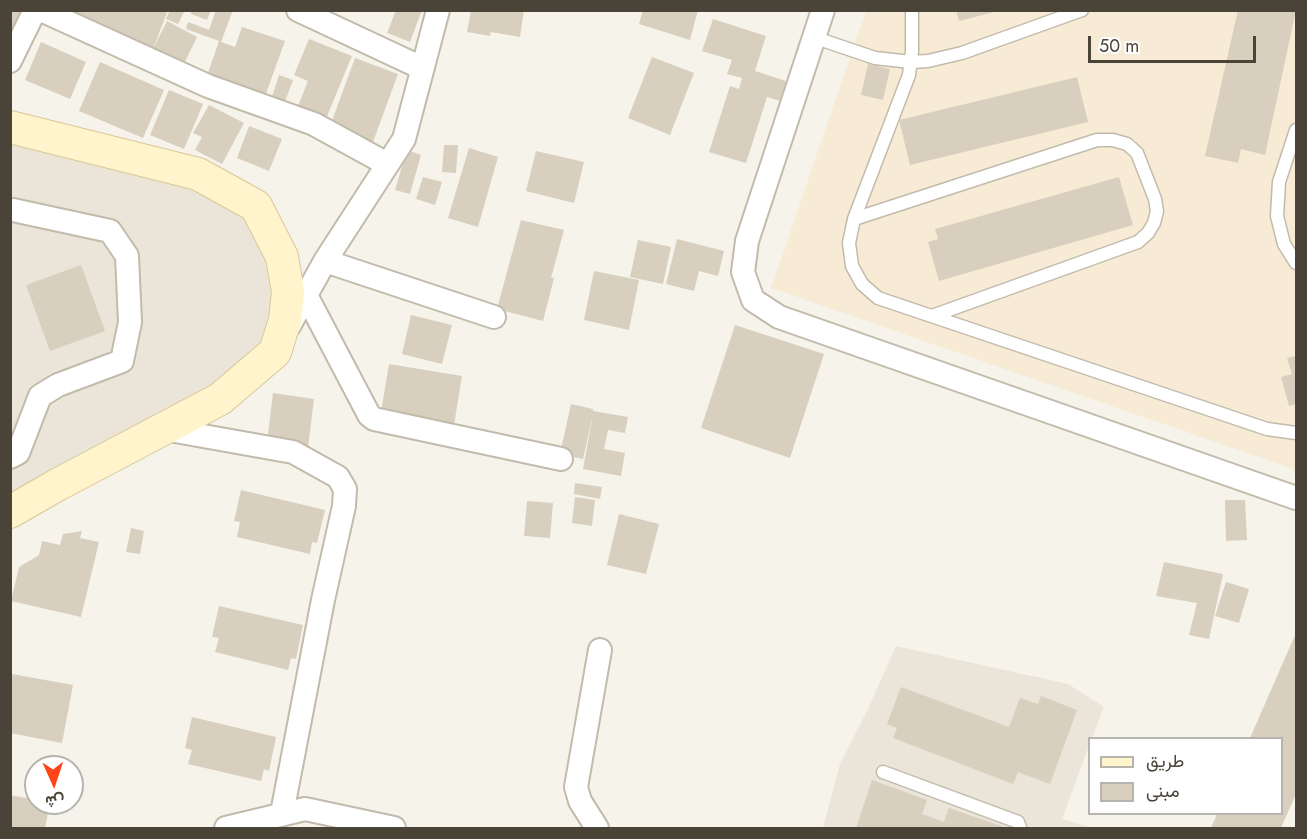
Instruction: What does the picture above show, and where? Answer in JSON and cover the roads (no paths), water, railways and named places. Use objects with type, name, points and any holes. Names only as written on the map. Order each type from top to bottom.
[{"type":"main road","points":[[10,127],[198,174],[256,206],[282,257],[288,292],[285,320],[276,352],[220,399],[10,512]]},
{"type":"street","points":[[10,61],[35,10]]},
{"type":"street","points":[[41,10],[208,86],[314,124],[387,164]]},
{"type":"street","points":[[298,10],[422,68]]},
{"type":"street","points":[[276,352],[325,261],[404,139],[438,10]]},
{"type":"street","points":[[822,11],[747,241],[743,272],[753,300],[779,316],[1296,498]]},
{"type":"street","points":[[10,458],[18,453],[40,396],[58,385],[122,362],[130,322],[127,256],[110,231],[13,210]]},
{"type":"street","points":[[325,261],[494,317]]},
{"type":"street","points":[[306,295],[369,415],[374,419],[561,459]]},
{"type":"street","points":[[164,429],[293,452],[338,477],[345,489],[344,506],[320,612],[282,813]]},
{"type":"street","points":[[597,828],[580,801],[576,788],[600,650]]},
{"type":"street","points":[[226,828],[305,809],[394,828]]},
{"type":"lane","points":[[912,10],[911,62],[905,87],[854,219],[849,243],[852,266],[862,284],[878,298],[1267,429],[1296,433]]},
{"type":"lane","points":[[813,37],[875,58],[911,62],[946,58],[1082,10]]},
{"type":"lane","points":[[1296,130],[1279,182],[1276,216],[1284,244],[1296,263]]},
{"type":"lane","points":[[854,219],[1097,140],[1113,140],[1127,144],[1137,153],[1155,199],[1157,211],[1148,233],[1138,242],[933,316]]},
{"type":"lane","points":[[883,772],[1018,822],[1020,828]]}]
